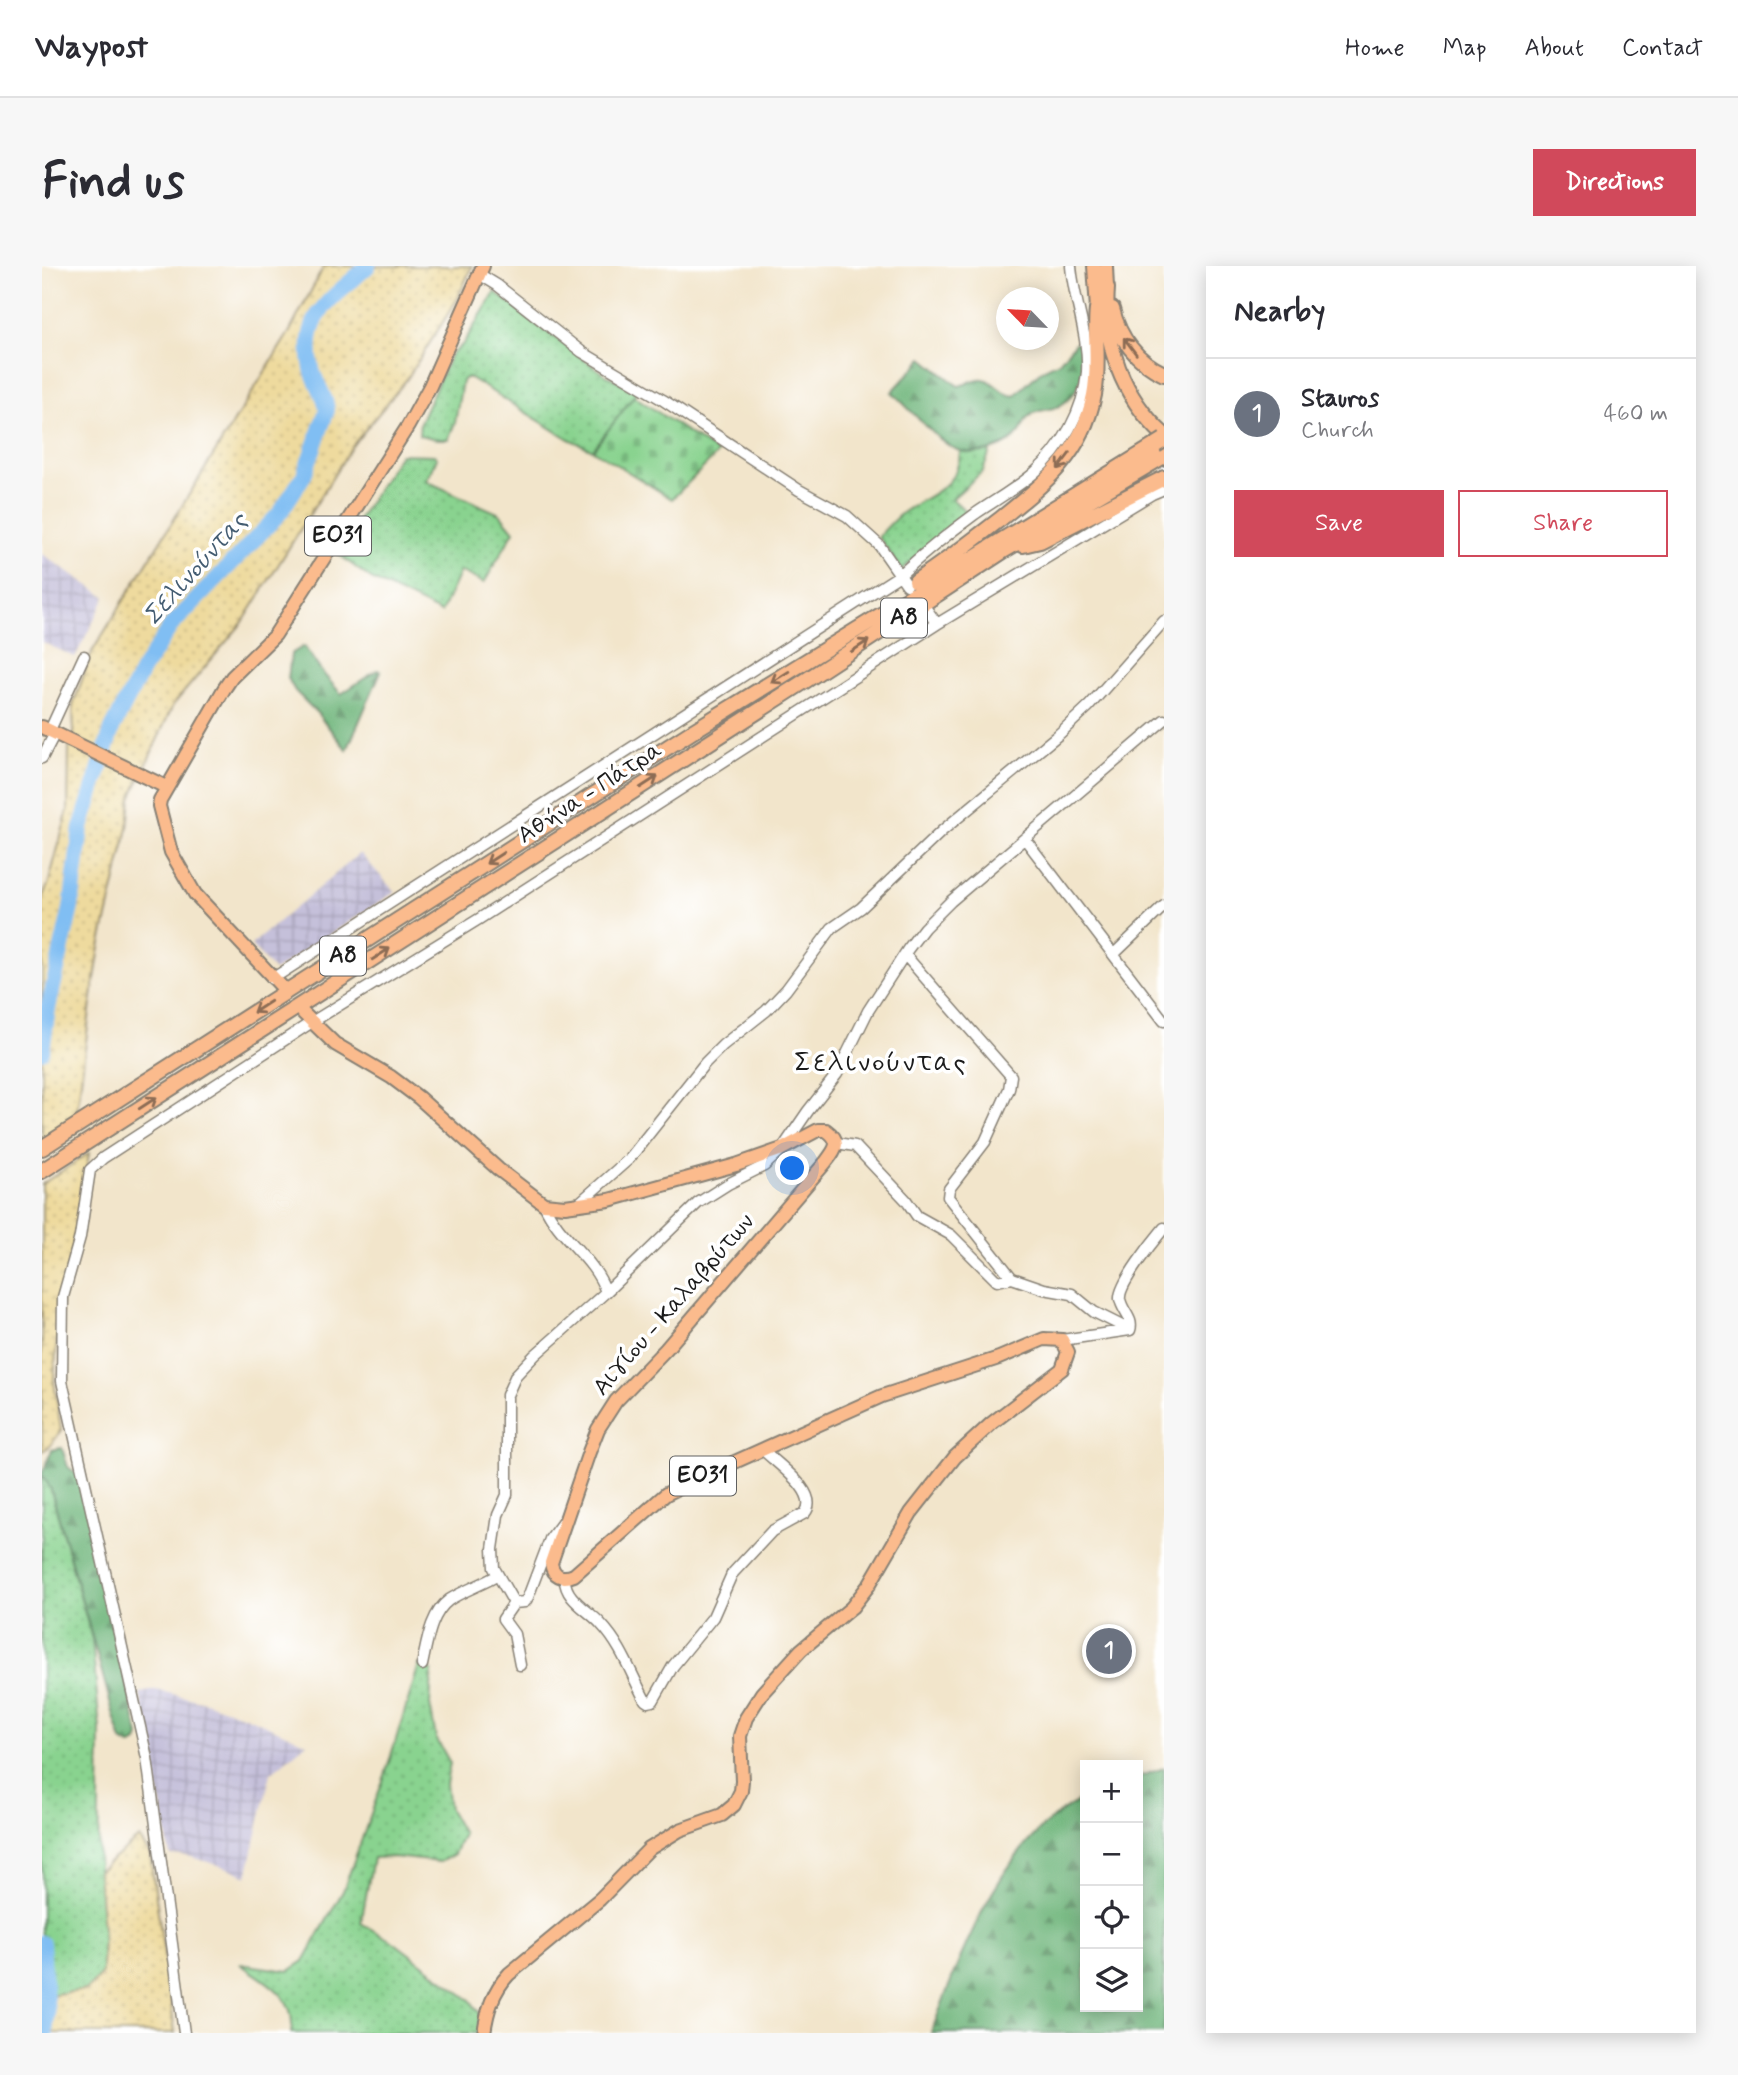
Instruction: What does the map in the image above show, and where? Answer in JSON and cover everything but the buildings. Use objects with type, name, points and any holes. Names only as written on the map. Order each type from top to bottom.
[{"type":"highway","points":[[1107,288],[1107,323],[1114,358],[1138,406],[1162,444]]},
{"type":"highway","points":[[1107,288],[1114,317],[1124,339],[1140,358],[1164,374]]},
{"type":"highway","points":[[1097,309],[1105,354],[1118,386],[1136,416],[1162,444]]},
{"type":"highway","points":[[879,615],[906,588],[954,555],[1040,487],[1066,460],[1084,428],[1095,392],[1097,309]]},
{"type":"highway","name":"Αθήνα - Πάτρα","points":[[42,1171],[814,676],[1162,444]]},
{"type":"highway","name":"Αθήνα - Πάτρα","points":[[42,1148],[693,731],[1162,444]]},
{"type":"highway","points":[[1005,550],[1040,541],[1164,478]]},
{"type":"main road","points":[[1094,266],[1097,309]]},
{"type":"main road","points":[[1106,266],[1107,288]]},
{"type":"main road","name":"ΕΟ31","points":[[283,988],[195,894],[172,852],[159,806],[166,787],[224,689],[232,677],[275,635],[408,426],[481,270]]},
{"type":"main road","points":[[49,730],[166,787]]},
{"type":"main road","points":[[307,1018],[335,1044],[391,1077],[419,1098],[498,1169],[544,1204],[565,1206],[609,1200],[736,1165],[782,1149],[818,1130],[826,1130],[835,1137],[836,1143]]},
{"type":"main road","name":"Αιγίου - Καλαβρύτων","points":[[565,1578],[554,1574],[551,1563],[594,1441],[616,1401],[689,1322],[825,1163],[834,1152],[836,1143]]},
{"type":"main road","name":"ΕΟ31","points":[[565,1578],[574,1575],[666,1494],[900,1389],[999,1358],[1044,1339],[1062,1340]]},
{"type":"main road","points":[[484,2033],[493,1996],[509,1974],[600,1899],[649,1849],[680,1830],[722,1815],[734,1805],[742,1782],[740,1736],[746,1718],[757,1700],[801,1650],[852,1607],[869,1585],[911,1513],[955,1457],[992,1423],[1062,1369],[1068,1352],[1062,1340]]},
{"type":"street","points":[[272,979],[900,575],[956,529],[1034,473],[1067,434],[1080,408],[1087,372],[1085,334],[1073,293],[1071,266]]},
{"type":"street","points":[[481,270],[582,352],[663,400],[799,490],[847,516],[879,545],[907,585]]},
{"type":"street","points":[[184,2033],[147,1758],[62,1381],[63,1297],[80,1237],[90,1170],[103,1158],[307,1018],[479,919],[937,624],[1164,489]]},
{"type":"street","points":[[927,610],[937,624]]},
{"type":"street","points":[[578,1204],[629,1159],[714,1054],[766,1011],[786,990],[832,928],[861,908],[943,830],[1058,735],[1089,706],[1164,621]]},
{"type":"street","points":[[42,758],[49,730],[84,656]]},
{"type":"street","points":[[514,1603],[494,1568],[493,1549],[498,1515],[507,1495],[506,1402],[509,1387],[516,1375],[698,1203],[764,1166],[782,1149],[837,1074],[868,1011],[922,932],[947,905],[1164,720]]},
{"type":"street","points":[[573,785],[585,796]]},
{"type":"street","points":[[612,816],[623,825]]},
{"type":"street","points":[[1025,839],[1164,1021]]},
{"type":"street","points":[[1114,954],[1164,906]]},
{"type":"street","points":[[905,955],[1011,1076],[1009,1089],[985,1142],[947,1193],[1012,1278]]},
{"type":"street","points":[[836,1143],[855,1146],[906,1200],[917,1216],[951,1235],[997,1281],[1012,1278],[1044,1289],[1073,1294],[1094,1312],[1130,1330]]},
{"type":"street","points":[[544,1204],[549,1216],[566,1239],[591,1262],[606,1292]]},
{"type":"street","points":[[1130,1330],[1131,1322],[1121,1300],[1122,1291],[1133,1270],[1164,1228]]},
{"type":"street","points":[[1062,1340],[1130,1330]]},
{"type":"street","points":[[565,1578],[569,1594],[600,1622],[614,1640],[643,1698],[648,1702],[653,1701],[673,1666],[713,1617],[732,1574],[772,1531],[805,1513],[809,1508],[810,1501],[806,1491],[763,1450]]},
{"type":"street","points":[[514,1603],[525,1602],[550,1539],[568,1516]]},
{"type":"street","points":[[422,1665],[439,1611],[447,1602],[498,1575]]},
{"type":"street","points":[[514,1603],[503,1619],[514,1634],[520,1665]]},
{"type":"shaded area","points":[[42,554],[106,597],[75,657],[42,642]]},
{"type":"shaded area","points":[[360,853],[395,892],[274,971],[251,945]]},
{"type":"shaded area","points":[[156,1690],[205,1702],[245,1716],[307,1743],[271,1773],[247,1876],[188,1856],[170,1855],[140,1693]]},
{"type":"green space","points":[[495,292],[607,376],[638,390],[593,450],[569,439],[470,378],[462,381],[455,423],[448,439],[419,435],[420,422],[450,356],[463,344]]},
{"type":"green space","points":[[1080,341],[1083,369],[1072,395],[1057,407],[1030,415],[1015,438],[993,449],[969,452],[953,448],[935,435],[892,392],[923,358],[958,386],[983,379],[1014,396],[1042,370],[1059,362],[1076,342]]},
{"type":"green space","points":[[634,396],[718,453],[672,499],[593,450]]},
{"type":"green space","points":[[960,451],[990,451],[983,471],[952,499],[968,513],[900,571],[878,537],[902,513],[949,481],[955,473]]},
{"type":"green space","points":[[400,454],[434,455],[437,458],[426,481],[500,514],[514,531],[484,583],[460,571],[441,613],[371,579],[337,553]]},
{"type":"green space","points":[[304,646],[341,694],[377,670],[381,671],[347,750],[295,691],[288,679],[291,654]]},
{"type":"green space","points":[[62,1448],[68,1467],[80,1476],[139,1736],[137,1742],[130,1746],[122,1741],[116,1723],[51,1490],[42,1474],[52,1450]]},
{"type":"green space","points":[[42,1473],[51,1490],[92,1639],[100,1730],[98,1871],[103,1929],[102,1973],[87,1990],[42,1996]]},
{"type":"green space","points":[[419,1665],[432,1671],[430,1705],[436,1738],[450,1763],[446,1784],[449,1809],[463,1834],[454,1854],[440,1862],[393,1857],[373,1858],[361,1923],[395,1943],[470,2000],[483,2018],[479,2033],[291,2033],[290,2009],[285,2000],[278,1991],[240,1964],[289,1971],[304,1961],[343,1891],[385,1775]]},
{"type":"green space","points":[[1164,1768],[1164,2033],[931,2033],[971,1934],[1008,1868],[1030,1840],[1056,1816],[1080,1801],[1080,2012],[1143,2012],[1143,1775]]},
{"type":"sand","points":[[324,266],[472,266],[458,298],[407,379],[352,446],[243,622],[173,705],[131,798],[128,828],[100,947],[76,1120],[42,1142],[42,898],[68,810],[69,747],[74,735],[73,705],[92,652],[290,331]]},
{"type":"sand","points":[[89,1153],[63,1289],[57,1338],[54,1380],[61,1430],[51,1445],[42,1452],[42,1184]]},
{"type":"sand","points":[[139,1838],[150,1854],[175,2033],[42,2033],[42,1996],[87,1990],[102,1973],[103,1929],[98,1871]]},
{"type":"waterway","name":"Σελινούντας","points":[[42,1051],[48,1009],[71,908],[81,828],[112,729],[143,669],[171,626],[280,513],[304,475],[327,410],[312,369],[309,350],[311,334],[322,309],[368,266]]},
{"type":"waterway","name":"Σελινούντας","points":[[42,1943],[47,2015],[45,2033]]},
{"type":"tunnel","points":[[585,796],[612,816]]},
{"type":"place","name":"Stauros","points":[[1109,1651]]},
{"type":"district","name":"Σελινούντας","points":[[881,1063]]}]
